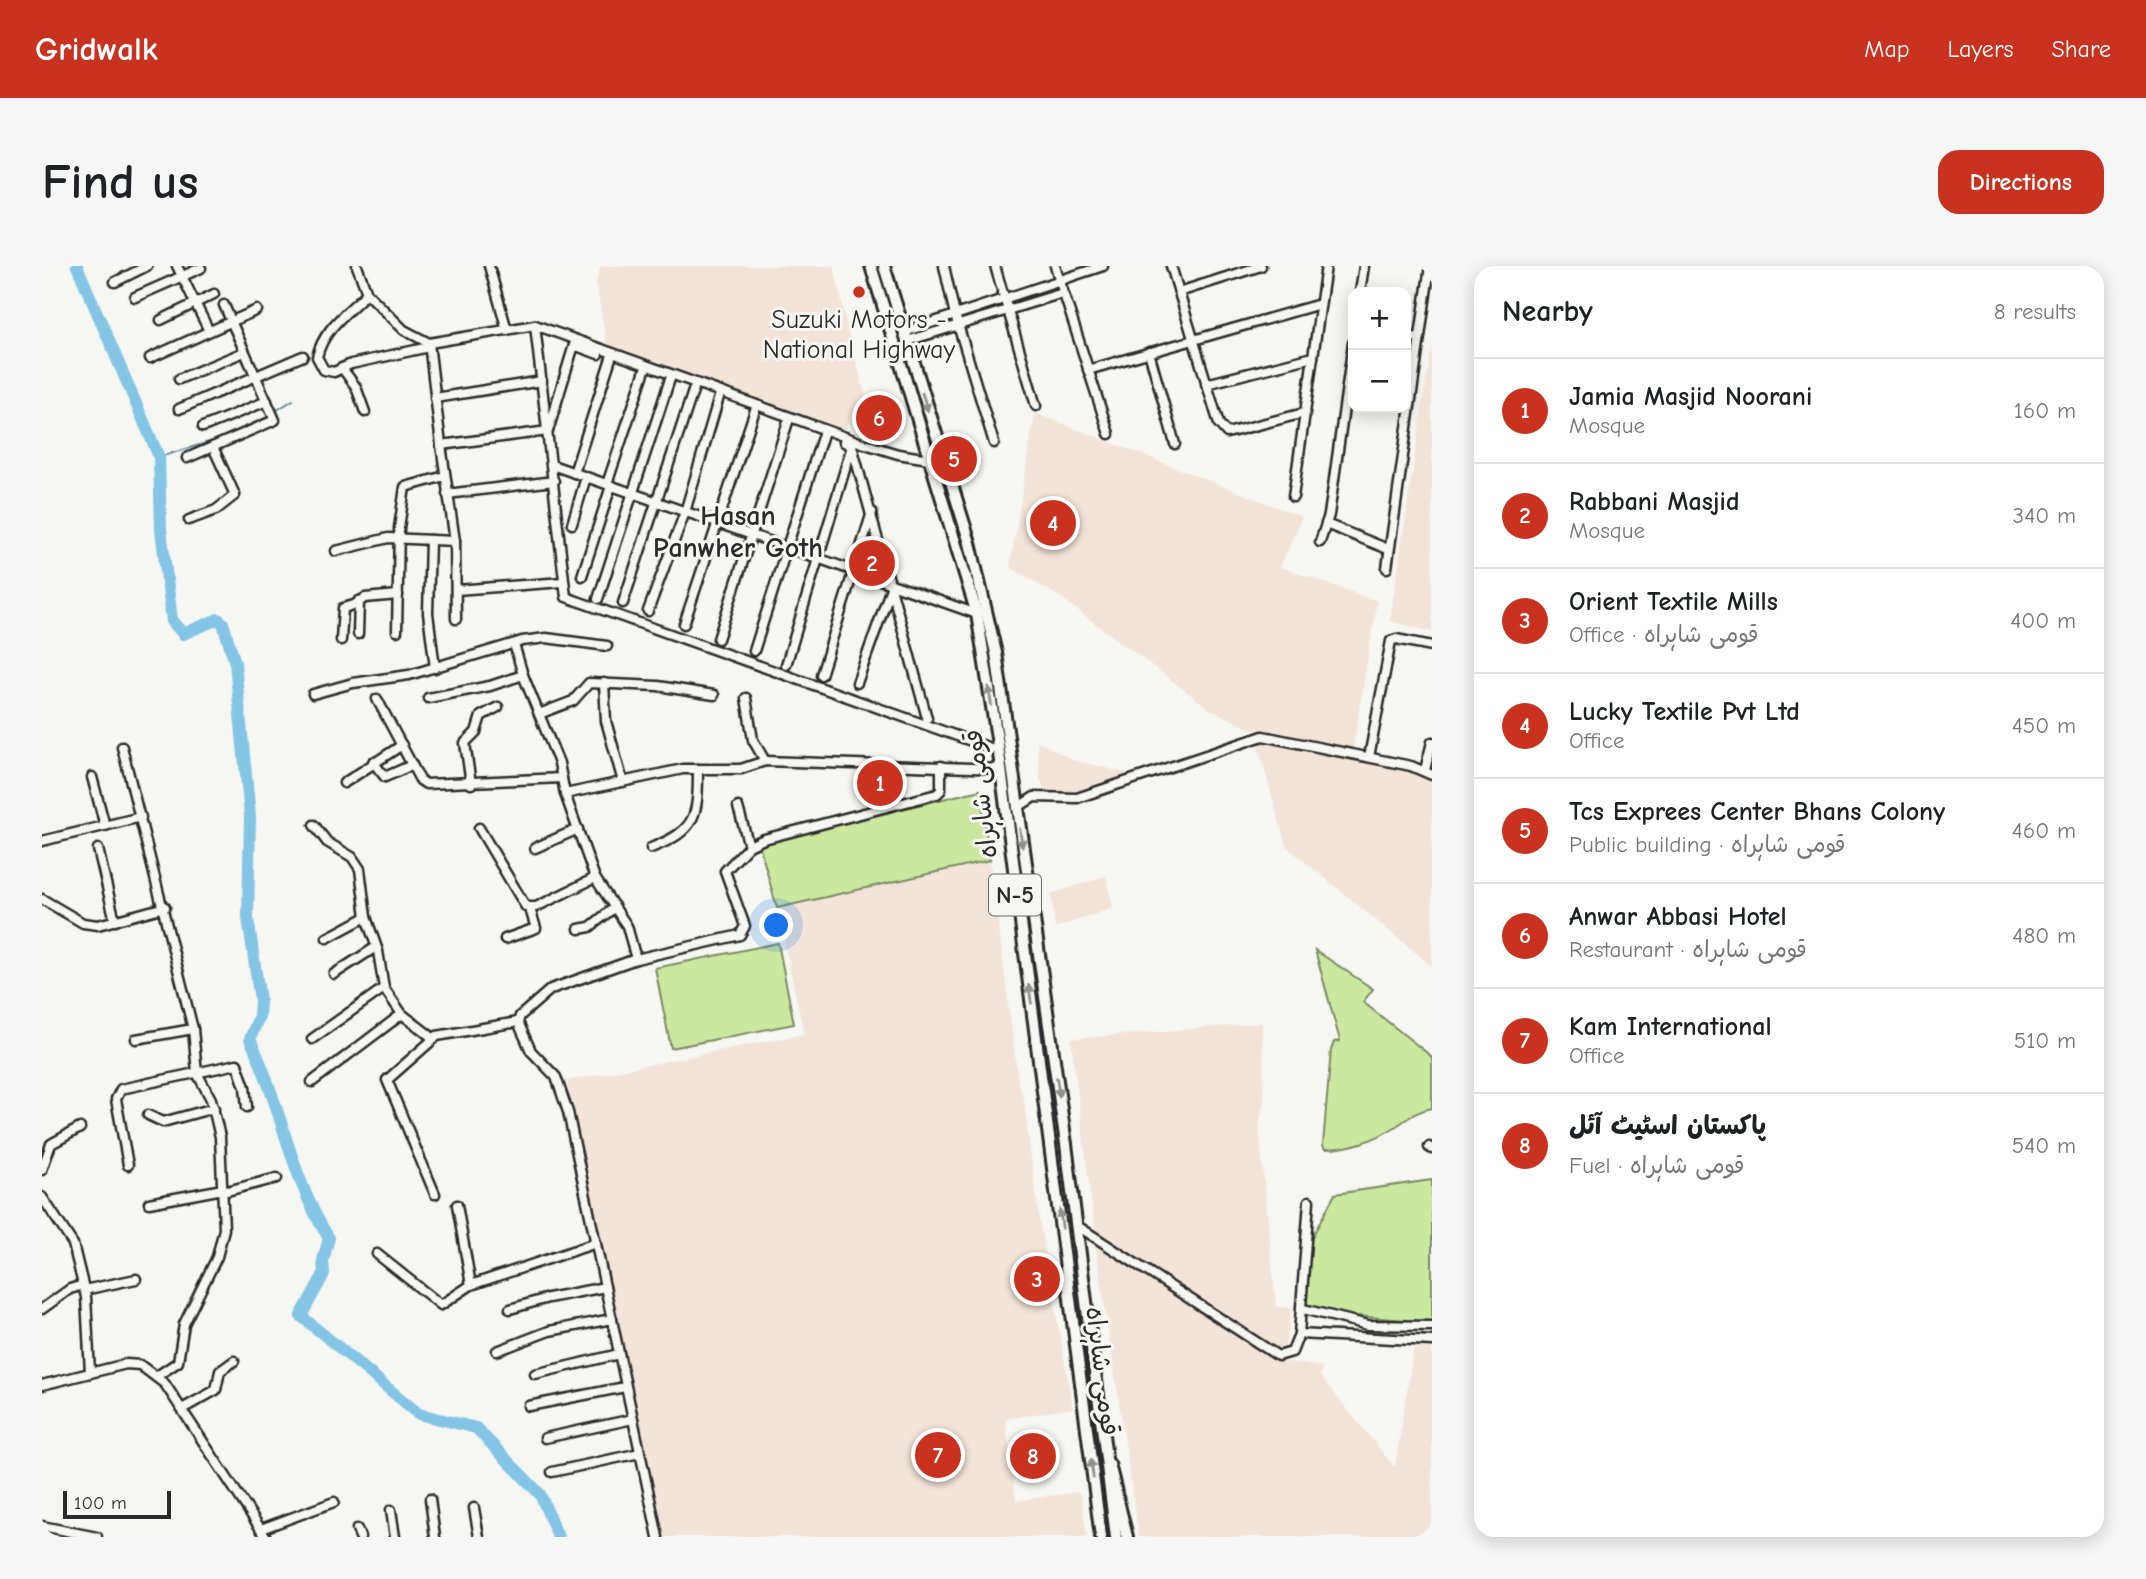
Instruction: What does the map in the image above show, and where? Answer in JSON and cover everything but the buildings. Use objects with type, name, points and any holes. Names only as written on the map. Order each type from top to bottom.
[{"type":"highway","name":"قومی شاہراہ","points":[[871,266],[977,614],[999,751],[1101,1537]]},
{"type":"highway","name":"قومی شاہراہ","points":[[884,266],[970,543],[987,612],[1005,713],[1076,1224],[1102,1446],[1115,1478],[1119,1536]]},
{"type":"street","points":[[116,282],[147,266]]},
{"type":"street","points":[[177,266],[209,331]]},
{"type":"street","points":[[357,266],[367,293],[404,330],[429,345]]},
{"type":"street","points":[[489,266],[507,330]]},
{"type":"street","points":[[944,266],[955,315],[994,443]]},
{"type":"street","points":[[995,266],[1036,407]]},
{"type":"street","points":[[1055,266],[1109,434]]},
{"type":"street","points":[[905,336],[955,315],[1103,266]]},
{"type":"street","points":[[1171,266],[1219,424],[1227,433],[1304,413]]},
{"type":"street","points":[[1179,292],[1261,266]]},
{"type":"street","points":[[1293,497],[1326,266]]},
{"type":"street","points":[[1361,287],[1364,266]]},
{"type":"street","points":[[1387,568],[1430,266]]},
{"type":"street","points":[[135,297],[201,268]]},
{"type":"street","points":[[367,293],[329,330],[319,347],[317,357],[324,370],[334,372],[429,345],[535,326],[862,443],[898,454],[929,459]]},
{"type":"street","points":[[905,336],[959,324],[1063,293]]},
{"type":"street","points":[[161,320],[214,294]]},
{"type":"street","points":[[1088,370],[1320,304]]},
{"type":"street","points":[[187,458],[275,423],[273,413],[224,305]]},
{"type":"street","points":[[150,358],[257,310]]},
{"type":"street","points":[[535,326],[565,594],[569,598],[999,751]]},
{"type":"street","points":[[1411,337],[1419,338]]},
{"type":"street","points":[[429,345],[454,541],[456,619]]},
{"type":"street","points":[[548,431],[574,345],[852,446]]},
{"type":"street","points":[[1320,542],[1326,524],[1352,350]]},
{"type":"street","points":[[178,379],[244,352]]},
{"type":"street","points":[[1149,352],[1175,444]]},
{"type":"street","points":[[179,410],[256,379],[303,356]]},
{"type":"street","points":[[1206,384],[1313,356]]},
{"type":"street","points":[[574,473],[611,358]]},
{"type":"street","points":[[342,368],[356,387],[365,412]]},
{"type":"street","points":[[582,576],[645,370]]},
{"type":"street","points":[[598,599],[670,379]]},
{"type":"street","points":[[435,398],[542,381]]},
{"type":"street","points":[[623,603],[694,388]]},
{"type":"street","points":[[648,611],[685,512],[719,397]]},
{"type":"street","points":[[203,427],[267,401]]},
{"type":"street","points":[[684,624],[754,410]]},
{"type":"street","points":[[718,639],[788,422]]},
{"type":"street","points":[[441,445],[548,431]]},
{"type":"street","points":[[754,652],[785,547],[823,434]]},
{"type":"street","points":[[852,446],[927,718]]},
{"type":"street","points":[[786,665],[852,446]]},
{"type":"street","points":[[189,520],[216,510],[235,495],[213,447]]},
{"type":"street","points":[[552,465],[977,614]]},
{"type":"street","points":[[397,631],[399,539],[405,487],[445,476]]},
{"type":"street","points":[[572,524],[586,477]]},
{"type":"street","points":[[447,494],[554,481]]},
{"type":"street","points":[[821,675],[872,512]]},
{"type":"street","points":[[1326,524],[1388,549]]},
{"type":"street","points":[[337,551],[381,539],[454,541]]},
{"type":"street","points":[[430,540],[428,613],[435,667]]},
{"type":"street","points":[[456,590],[564,582]]},
{"type":"street","points":[[857,682],[892,585]]},
{"type":"street","points":[[341,640],[342,609],[359,601],[398,595]]},
{"type":"street","points":[[358,634],[359,601]]},
{"type":"street","points":[[313,694],[353,683],[409,675],[514,644],[546,638],[607,646]]},
{"type":"street","points":[[1368,757],[1391,642],[1396,639],[1432,646]]},
{"type":"street","points":[[514,644],[595,878],[627,926],[636,958]]},
{"type":"street","points":[[428,698],[490,686],[523,675]]},
{"type":"street","points":[[604,683],[606,721],[623,782]]},
{"type":"street","points":[[539,714],[573,701],[585,684],[659,686],[714,695]]},
{"type":"street","points":[[746,698],[753,740],[765,761]]},
{"type":"street","points":[[377,699],[412,765],[426,785],[562,778]]},
{"type":"street","points":[[471,784],[465,743],[476,732],[481,716],[498,707]]},
{"type":"street","points":[[1017,808],[1034,797],[1077,798],[1263,736],[1368,757],[1429,773],[1432,741]]},
{"type":"street","points":[[344,783],[402,745]]},
{"type":"street","points":[[122,747],[165,907],[193,1029],[197,1073],[214,1108],[220,1137],[224,1229],[217,1257],[184,1324],[178,1362],[157,1376]]},
{"type":"street","points":[[565,794],[698,769],[741,769],[765,761],[1001,769]]},
{"type":"street","points":[[373,762],[385,778],[412,765]]},
{"type":"street","points":[[518,1022],[520,1016],[551,989],[636,958],[730,938],[744,932],[745,926],[725,871],[749,846],[764,839],[937,794],[941,790],[941,766]]},
{"type":"street","points":[[651,848],[677,838],[693,818],[698,798],[698,769]]},
{"type":"street","points":[[92,777],[105,826]]},
{"type":"street","points":[[738,807],[749,846]]},
{"type":"street","points":[[42,841],[141,817]]},
{"type":"street","points":[[314,825],[334,848],[356,861],[363,878],[366,917],[376,947],[384,988],[402,1014],[433,1038]]},
{"type":"street","points":[[479,828],[526,907],[530,909],[536,928],[505,939]]},
{"type":"street","points":[[535,848],[578,829]]},
{"type":"street","points":[[98,849],[115,921]]},
{"type":"street","points":[[530,909],[595,878]]},
{"type":"street","points":[[42,900],[83,923],[98,925],[165,907]]},
{"type":"street","points":[[579,929],[590,927],[615,907]]},
{"type":"street","points":[[327,938],[366,917]]},
{"type":"street","points":[[334,974],[376,947]]},
{"type":"street","points":[[312,1039],[384,988]]},
{"type":"street","points":[[312,1082],[402,1014]]},
{"type":"street","points":[[435,1194],[386,1082],[433,1038],[518,1022]]},
{"type":"street","points":[[518,1022],[522,1025],[531,1051],[556,1077],[562,1091],[658,1537]]},
{"type":"street","points":[[136,1039],[193,1029]]},
{"type":"street","points":[[128,1165],[116,1099],[121,1089],[237,1064],[245,1087],[247,1107]]},
{"type":"street","points":[[148,1115],[163,1122],[214,1108]]},
{"type":"street","points":[[42,1170],[44,1150],[80,1128]]},
{"type":"street","points":[[149,1203],[223,1191],[277,1178]]},
{"type":"street","points":[[42,1197],[73,1244],[83,1287],[90,1373]]},
{"type":"street","points":[[1076,1224],[1278,1356],[1292,1352],[1299,1334],[1303,1309],[1309,1201]]},
{"type":"street","points":[[457,1205],[471,1285]]},
{"type":"street","points":[[377,1254],[441,1305],[471,1285],[596,1243]]},
{"type":"street","points":[[42,1309],[70,1289],[136,1279]]},
{"type":"street","points":[[510,1309],[548,1298],[605,1287]]},
{"type":"street","points":[[1303,1309],[1368,1325],[1432,1326]]},
{"type":"street","points":[[497,1352],[549,1331],[612,1319]]},
{"type":"street","points":[[1299,1334],[1432,1341]]},
{"type":"street","points":[[535,1374],[619,1354]]},
{"type":"street","points":[[183,1409],[216,1390],[220,1371],[234,1362]]},
{"type":"street","points":[[42,1385],[126,1364],[140,1364],[157,1376],[183,1409],[264,1533],[334,1502]]},
{"type":"street","points":[[529,1406],[625,1387]]},
{"type":"street","points":[[545,1438],[633,1419]]},
{"type":"street","points":[[552,1472],[640,1453]]},
{"type":"street","points":[[430,1499],[435,1537]]},
{"type":"street","points":[[474,1508],[480,1537]]},
{"type":"street","points":[[391,1510],[395,1537]]},
{"type":"street","points":[[42,1527],[97,1537]]},
{"type":"shaded area","points":[[601,266],[834,266],[851,346],[849,353],[855,357],[865,394],[844,432],[607,346],[596,282]]},
{"type":"shaded area","points":[[1432,343],[1432,632],[1390,621]]},
{"type":"shaded area","points":[[1035,413],[1302,517],[1280,567],[1377,601],[1353,749],[1251,729],[1210,709],[1060,597],[1010,567]]},
{"type":"shaded area","points":[[1037,741],[1073,760],[1134,775],[1080,792],[1047,793],[1040,779]]},
{"type":"shaded area","points":[[1266,741],[1421,771],[1432,780],[1432,966],[1286,846],[1258,746]]},
{"type":"shaded area","points":[[990,860],[1019,1088],[1023,1094],[1039,1219],[1073,1408],[1005,1419],[1016,1501],[1078,1492],[1081,1496],[1087,1537],[661,1537],[566,1081],[804,1034],[777,908]]},
{"type":"shaded area","points":[[1106,876],[1113,908],[1055,928],[1051,894]]},
{"type":"shaded area","points":[[1262,1023],[1264,1099],[1259,1127],[1276,1307],[1292,1308],[1285,1348],[1280,1350],[1095,1230],[1071,1039]]},
{"type":"shaded area","points":[[1095,1240],[1275,1360],[1322,1367],[1320,1376],[1395,1468],[1414,1346],[1432,1346],[1432,1537],[1139,1537]]},
{"type":"green space","points":[[980,790],[990,860],[777,908],[759,844]]},
{"type":"green space","points":[[778,943],[794,1024],[671,1048],[655,968]]},
{"type":"green space","points":[[1315,950],[1373,989],[1363,1002],[1432,1057],[1432,1108],[1414,1114],[1373,1139],[1334,1149],[1325,1149],[1323,1145],[1331,1050],[1334,1042],[1340,1041]]},
{"type":"green space","points":[[1432,1180],[1432,1322],[1304,1312],[1306,1248],[1335,1194]]},
{"type":"waterway","points":[[77,266],[159,457],[161,529],[172,621],[183,634],[218,619],[223,623],[235,663],[250,816],[248,918],[260,1000],[259,1016],[250,1039],[261,1063],[295,1166],[329,1238],[323,1260],[324,1274],[301,1316],[419,1414],[476,1428],[540,1494],[558,1537]]},
{"type":"waterway","points":[[274,412],[293,400]]},
{"type":"waterway","points":[[159,457],[216,440],[270,416]]},
{"type":"place","name":"Suzuki Motors - National Highway","points":[[859,292]]},
{"type":"place","name":"Anwar Abbasi Hotel","points":[[879,418]]},
{"type":"place","name":"Tcs Exprees Center Bhans Colony","points":[[954,459]]},
{"type":"place","name":"Lucky Textile Pvt Ltd","points":[[1053,523]]},
{"type":"place","name":"Rabbani Masjid","points":[[872,563]]},
{"type":"place","name":"Jamia Masjid Noorani","points":[[880,783]]},
{"type":"place","name":"Orient Textile Mills","points":[[1037,1279]]},
{"type":"place","name":"Kam International","points":[[938,1455]]},
{"type":"place","name":"پاکستان اسٹیٹ آئل","points":[[1033,1456]]},
{"type":"district","name":"Hasan Panwher Goth","points":[[738,531]]}]
